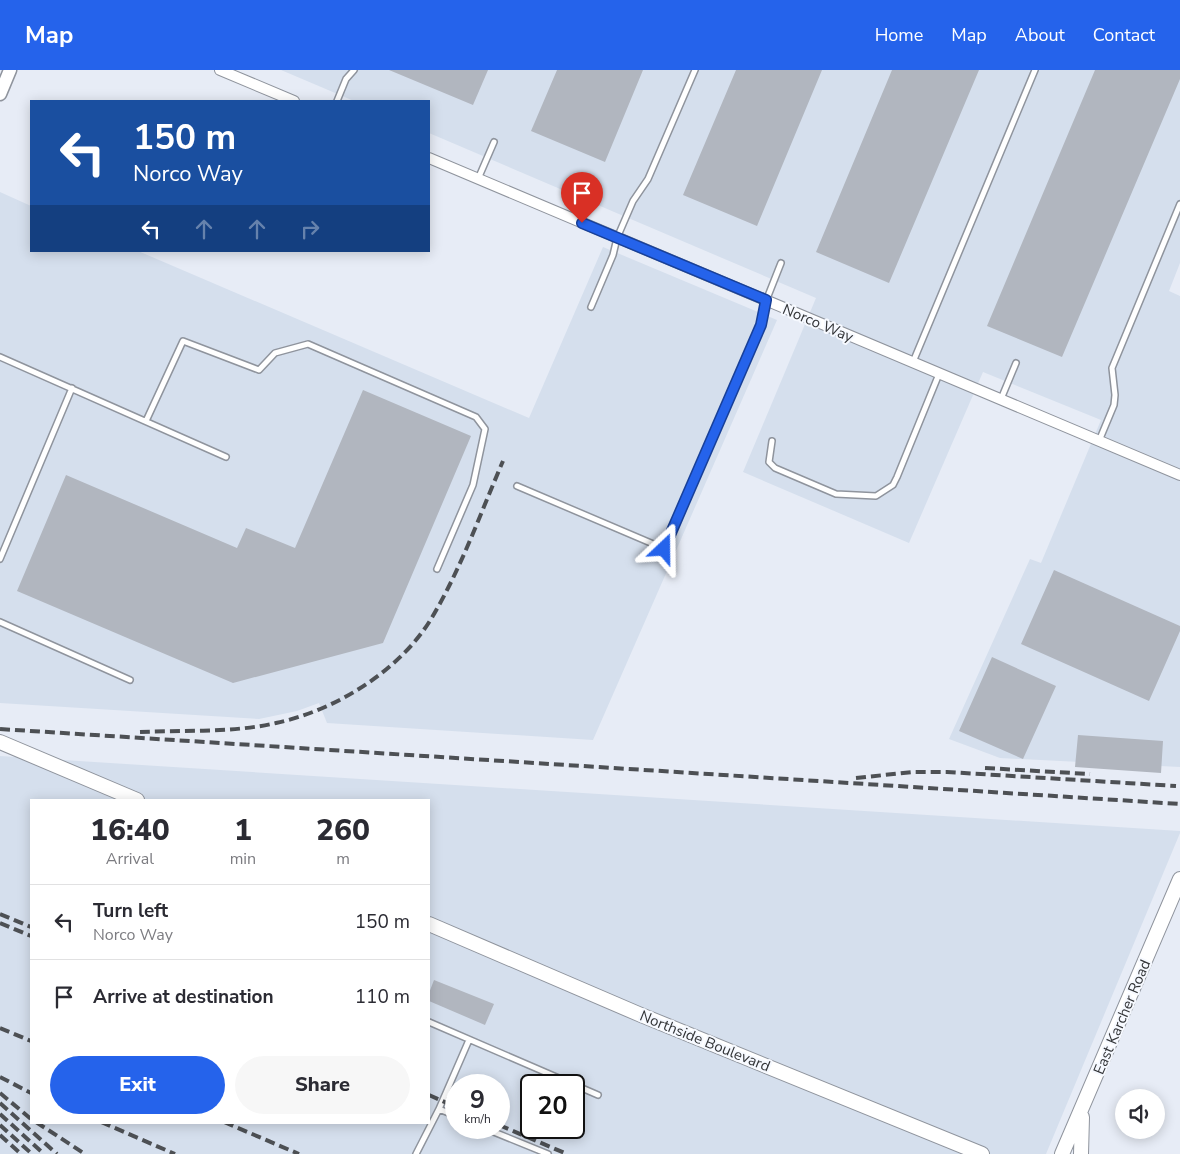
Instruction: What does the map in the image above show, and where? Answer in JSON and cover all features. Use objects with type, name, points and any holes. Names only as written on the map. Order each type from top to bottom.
[{"type":"main road","points":[[0,742],[135,799]]},
{"type":"main road","name":"East Karcher Road","points":[[1062,1154],[1083,1109],[1180,879]]},
{"type":"main road","name":"Northside Boulevard","points":[[430,924],[641,1015],[982,1154]]},
{"type":"main road","points":[[1080,1154],[1083,1109]]},
{"type":"street","points":[[0,94],[10,70]]},
{"type":"street","points":[[220,70],[292,100]]},
{"type":"street","name":"Norco Way","points":[[430,158],[1180,476]]},
{"type":"lane","points":[[336,100],[346,79],[354,70]]},
{"type":"lane","points":[[591,308],[633,201],[648,180],[695,70]]},
{"type":"lane","points":[[913,362],[1035,70]]},
{"type":"lane","points":[[478,179],[494,142]]},
{"type":"lane","points":[[1098,441],[1114,405],[1115,395],[1112,368],[1180,204]]},
{"type":"lane","points":[[517,486],[664,549],[761,325],[766,300],[781,263]]},
{"type":"lane","points":[[146,421],[183,341],[259,370],[274,353],[308,344],[476,417],[485,429],[473,484],[437,569]]},
{"type":"lane","points":[[0,357],[226,457]]},
{"type":"lane","points":[[1001,400],[1016,363]]},
{"type":"lane","points":[[772,441],[769,462],[775,468],[836,494],[876,496],[893,485],[898,477],[939,374]]},
{"type":"lane","points":[[0,559],[72,388]]},
{"type":"lane","points":[[0,622],[130,680]]},
{"type":"lane","points":[[430,1022],[598,1095]]},
{"type":"lane","points":[[416,1154],[439,1109],[469,1040]]},
{"type":"lane","points":[[439,1109],[445,1111]]},
{"type":"lane","points":[[510,1139],[548,1154]]},
{"type":"shaded area","points":[[281,70],[1180,70],[1180,263],[1169,291],[1180,296],[1180,767],[1000,758],[949,739],[1030,559],[1041,563],[1101,420],[983,372],[909,543],[743,472],[816,298],[430,133],[430,100],[352,100]]},
{"type":"shaded area","points":[[0,192],[30,206],[30,252],[140,252],[529,418],[603,247],[777,320],[593,740],[327,723],[319,703],[297,711],[259,719],[0,703]]},
{"type":"shaded area","points":[[0,756],[1180,831],[1046,1154],[0,1154]]},
{"type":"building","points":[[389,70],[488,70],[473,105]]},
{"type":"building","points":[[557,70],[643,70],[605,162],[531,131]]},
{"type":"building","points":[[736,70],[822,70],[757,226],[683,195]]},
{"type":"building","points":[[892,70],[979,70],[889,283],[816,252]]},
{"type":"building","points":[[1095,70],[1180,70],[1180,79],[1062,357],[987,326]]},
{"type":"building","points":[[363,390],[471,436],[383,643],[233,683],[17,591],[66,475],[237,548],[246,528],[295,548]]},
{"type":"building","points":[[1054,570],[1180,626],[1180,631],[1149,701],[1021,644]]},
{"type":"building","points":[[992,657],[1056,686],[1023,759],[959,731]]},
{"type":"building","points":[[1078,735],[1163,741],[1161,773],[1075,767]]},
{"type":"building","points":[[434,980],[494,1004],[485,1025],[430,1001],[430,990]]},
{"type":"railway","points":[[140,732],[226,730],[276,723],[322,708],[366,684],[405,652],[421,634],[434,614],[462,558],[503,461]]},
{"type":"railway","points":[[0,729],[1180,804]]},
{"type":"railway","points":[[985,768],[1090,774]]},
{"type":"railway","points":[[856,778],[913,772],[947,772],[1176,786]]},
{"type":"railway","points":[[0,914],[30,927]]},
{"type":"railway","points":[[0,923],[30,936]]},
{"type":"railway","points":[[0,1028],[30,1041]]},
{"type":"railway","points":[[0,1077],[30,1092]]},
{"type":"railway","points":[[0,1093],[30,1118]]},
{"type":"railway","points":[[430,1095],[445,1102]]},
{"type":"railway","points":[[0,1103],[57,1154]]},
{"type":"railway","points":[[0,1114],[44,1154]]},
{"type":"railway","points":[[39,1124],[85,1154]]},
{"type":"railway","points":[[106,1124],[175,1154]]},
{"type":"railway","points":[[229,1124],[299,1154]]},
{"type":"railway","points":[[0,1125],[32,1154]]},
{"type":"railway","points":[[510,1130],[567,1154]]},
{"type":"railway","points":[[0,1135],[21,1154]]},
{"type":"route","points":[[582,223],[766,300],[761,325],[664,549]]}]
